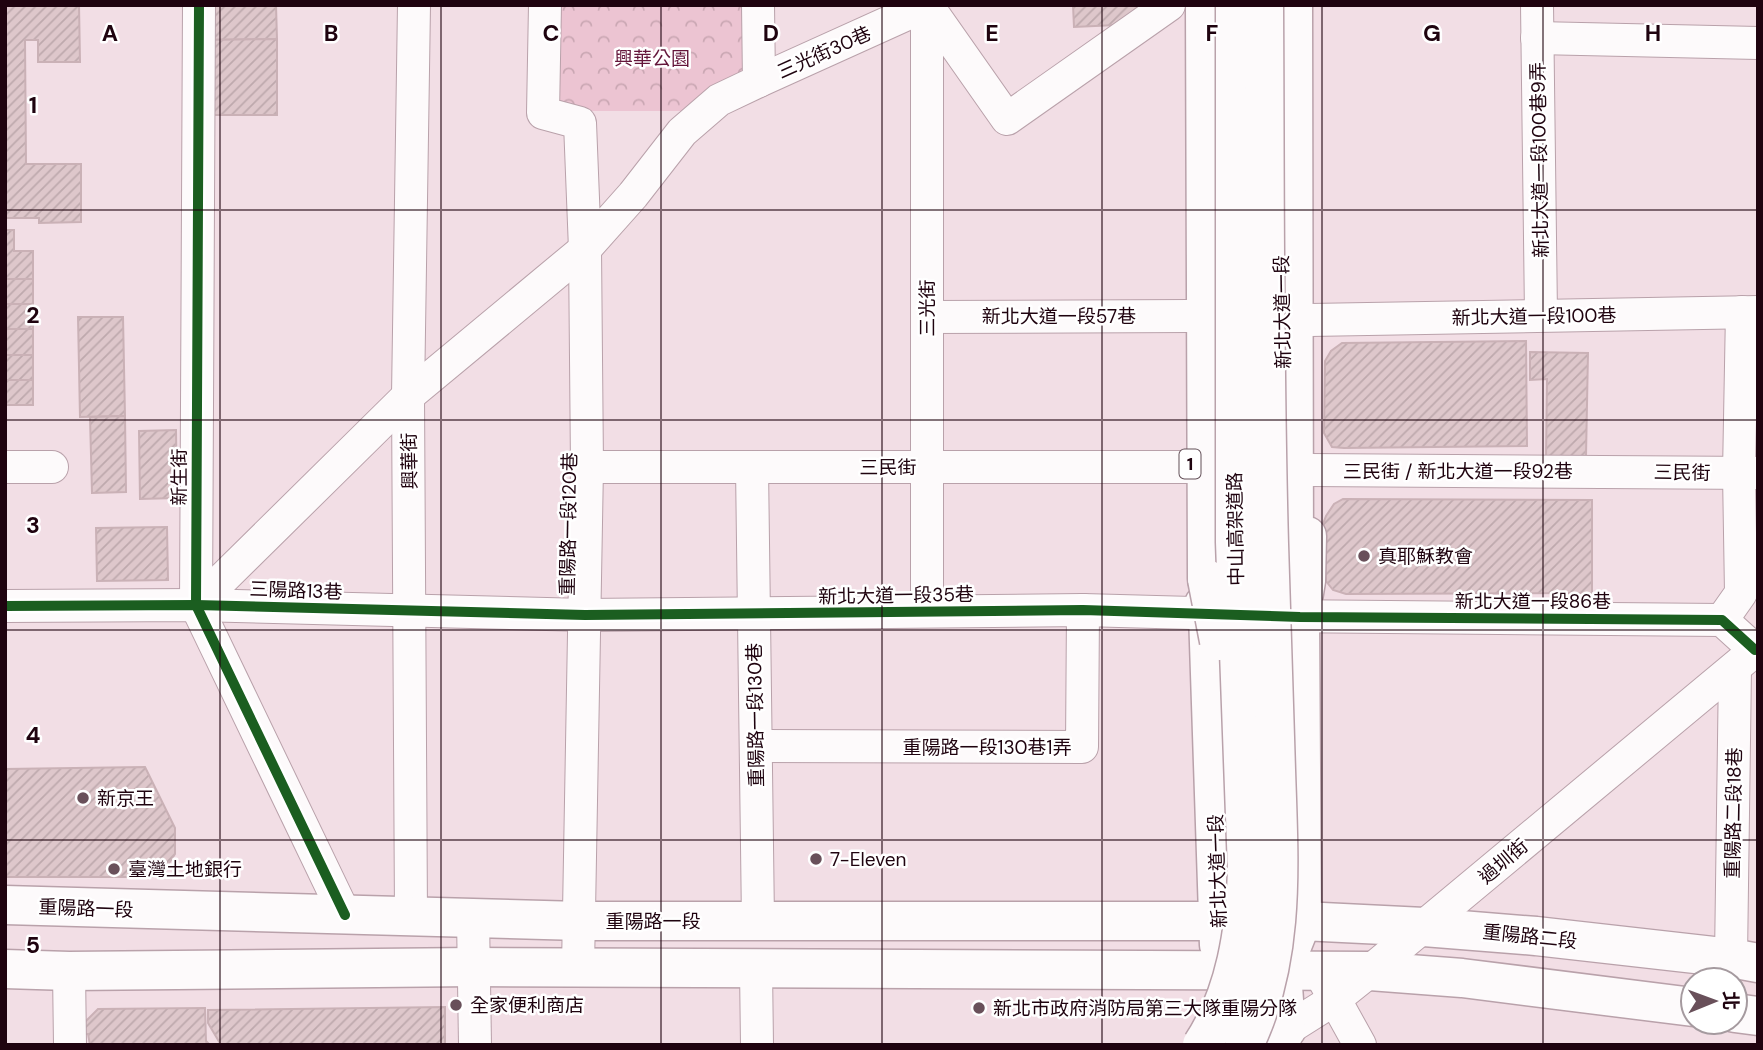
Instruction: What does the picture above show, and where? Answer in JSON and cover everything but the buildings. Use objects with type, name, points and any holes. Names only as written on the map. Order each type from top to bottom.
[{"type":"main road","name":"新北大道一段","points":[[1191,5],[1190,467],[1194,583],[1208,613]]},
{"type":"main road","points":[[1205,5],[1207,579],[1243,767]]},
{"type":"main road","name":"新北大道一段","points":[[1219,5],[1218,581],[1208,613],[1222,1042]]},
{"type":"main road","name":"中山高架道路","points":[[1222,1042],[1224,1000],[1235,970],[1247,870],[1235,542],[1235,5]]},
{"type":"main road","name":"中山高架道路","points":[[1222,1042],[1265,993],[1278,908],[1278,818],[1267,458],[1264,5]]},
{"type":"main road","name":"新北大道一段","points":[[1280,5],[1285,578],[1300,617]]},
{"type":"main road","points":[[1278,818],[1294,572],[1293,5]]},
{"type":"main road","name":"新北大道一段","points":[[1278,1040],[1282,971],[1301,921],[1300,617],[1306,581],[1309,470],[1308,5]]},
{"type":"main road","name":"重陽路一段","points":[[5,905],[580,921],[1301,921]]},
{"type":"main road","name":"重陽路二段","points":[[1301,921],[1536,936],[1744,961]]},
{"type":"main road","points":[[5,969],[69,971],[474,967],[1282,971],[1328,986],[1370,971],[1462,978],[1679,1005]]},
{"type":"street","name":"新生街","points":[[199,5],[196,605],[345,915]]},
{"type":"street","name":"興華街","points":[[411,916],[408,396],[414,5]]},
{"type":"street","name":"重陽路一段120巷","points":[[545,5],[543,113],[580,123],[585,249],[587,467],[578,968]]},
{"type":"street","points":[[196,605],[408,396],[585,249],[634,195],[682,132],[719,100],[759,81],[758,5]]},
{"type":"street","points":[[927,5],[1007,119],[1169,5]]},
{"type":"street","name":"三光街30巷","points":[[759,81],[927,5]]},
{"type":"street","name":"三光街","points":[[927,5],[927,611]]},
{"type":"street","name":"新北大道一段100巷9弄","points":[[1537,5],[1541,315]]},
{"type":"street","points":[[1537,38],[1758,43]]},
{"type":"street","points":[[1749,656],[1722,620],[1741,593],[1748,473],[1750,312]]},
{"type":"street","name":"新北大道一段100巷","points":[[1310,320],[1750,312]]},
{"type":"street","name":"新北大道一段57巷","points":[[927,317],[1191,316]]},
{"type":"street","points":[[5,467],[52,467]]},
{"type":"street","name":"三民街","points":[[587,467],[1190,467]]},
{"type":"street","name":"重陽路一段130巷","points":[[752,467],[758,921]]},
{"type":"street","name":"三民街 / 新北大道一段92巷","points":[[1309,470],[1606,471]]},
{"type":"street","name":"三民街","points":[[1606,471],[1748,473]]},
{"type":"street","name":"三陽路13巷","points":[[5,606],[196,605],[585,615]]},
{"type":"street","name":"新北大道一段35巷","points":[[585,615],[1083,610],[1208,613]]},
{"type":"street","name":"重陽路一段130巷1弄","points":[[756,746],[1082,747],[1083,610]]},
{"type":"street","name":"新北大道一段86巷","points":[[1208,613],[1300,617],[1722,620]]},
{"type":"street","name":"過圳街","points":[[1370,971],[1749,656]]},
{"type":"street","name":"重陽路二段18巷","points":[[1744,961],[1749,656]]},
{"type":"street","points":[[473,917],[475,1045]]},
{"type":"street","points":[[757,969],[757,1045]]},
{"type":"street","points":[[69,971],[71,1045]]},
{"type":"street","points":[[1278,1040],[1328,986],[1360,1045]]},
{"type":"green space","name":"興華公園","points":[[554,5],[750,5],[749,76],[691,111],[569,111],[554,100]]},
{"type":"cycle path","points":[[199,5],[196,605],[345,915]]},
{"type":"cycle path","points":[[5,606],[196,605],[585,615],[1083,610],[1300,617],[1722,620],[1755,650]]},
{"type":"place","name":"真耶穌教會","points":[[1364,556]]},
{"type":"place","name":"新京王","points":[[83,798]]},
{"type":"place","name":"7-Eleven","points":[[816,859]]},
{"type":"place","name":"臺灣土地銀行","points":[[114,869]]},
{"type":"place","name":"全家便利商店","points":[[456,1005]]},
{"type":"place","name":"新北市政府消防局第三大隊重陽分隊","points":[[979,1008]]}]
